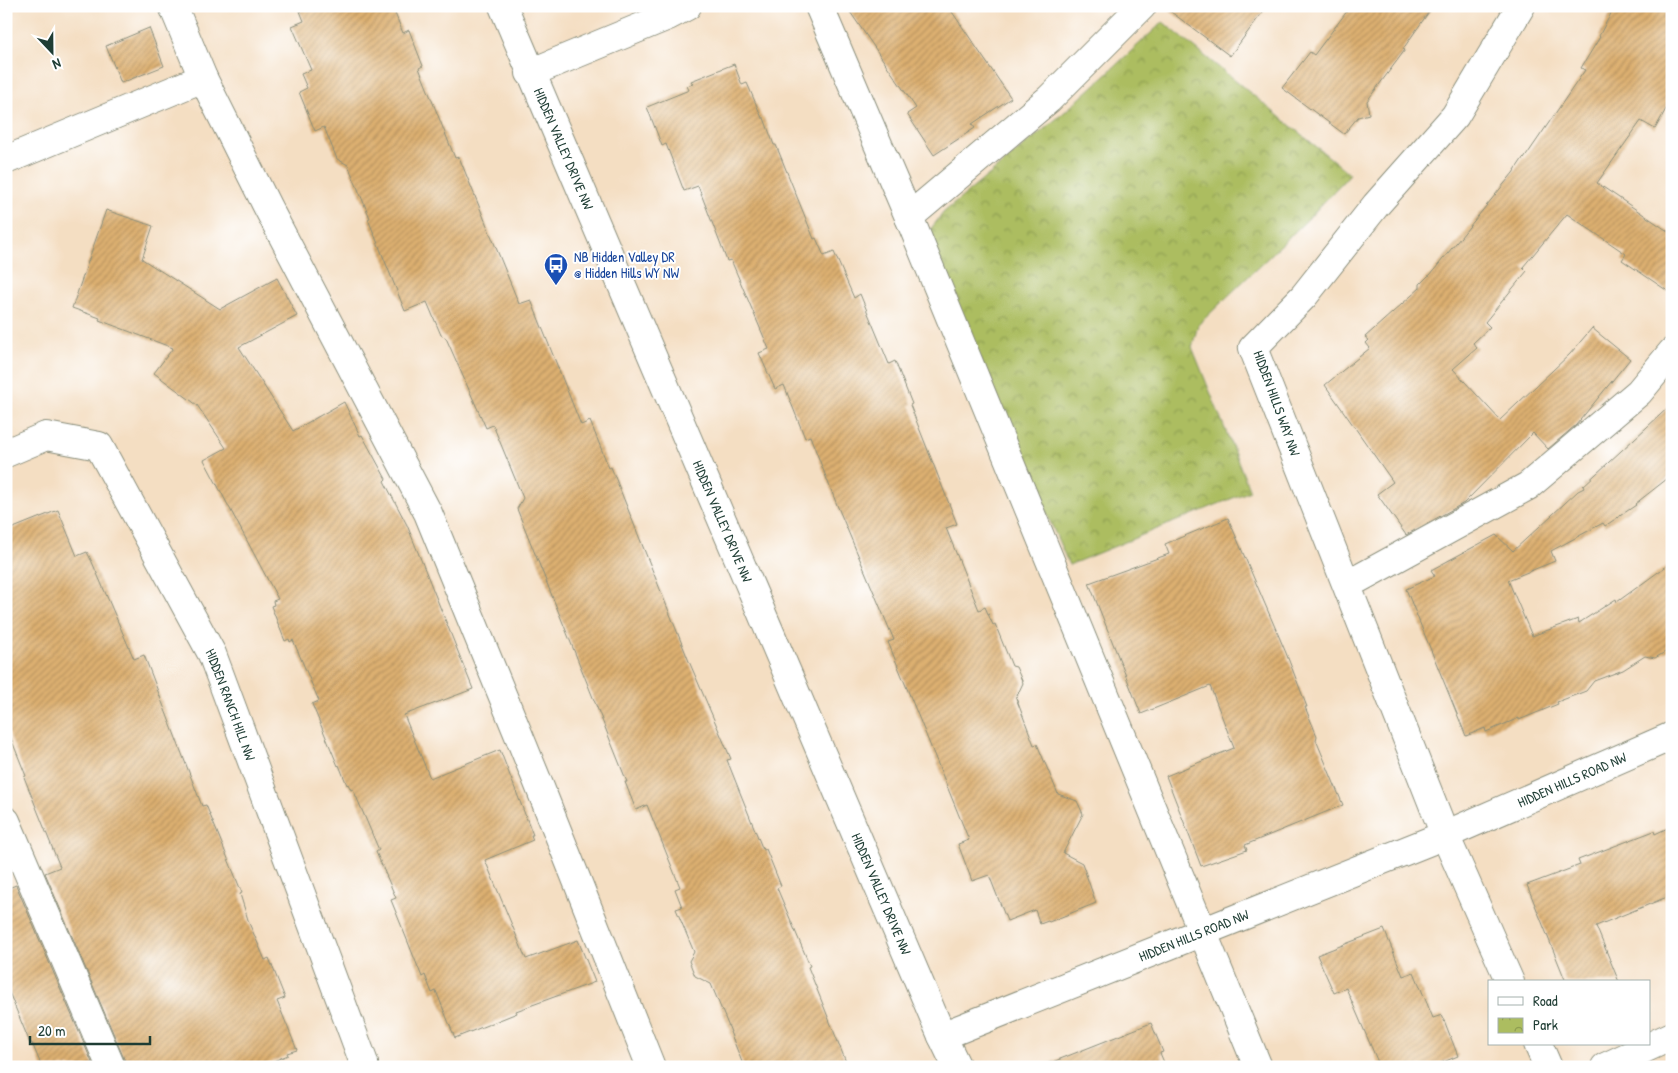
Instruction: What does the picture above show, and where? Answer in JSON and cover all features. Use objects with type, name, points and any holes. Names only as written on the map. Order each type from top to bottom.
[{"type":"street","points":[[172,6],[203,78],[267,206],[428,513],[651,1067]]},
{"type":"street","name":"HIDDEN VALLEY DRIVE NW","points":[[503,6],[942,1036],[957,1067]]},
{"type":"street","points":[[530,73],[668,16],[687,6]]},
{"type":"street","points":[[819,6],[908,217],[1258,1067]]},
{"type":"street","points":[[908,217],[1049,99],[1142,6]]},
{"type":"street","name":"HIDDEN HILLS WAY NW","points":[[1445,835],[1253,348],[1304,296],[1376,206],[1454,116],[1521,6]]},
{"type":"street","points":[[6,160],[203,78]]},
{"type":"street","points":[[1347,585],[1528,486],[1639,392],[1672,352]]},
{"type":"street","name":"HIDDEN RANCH HILL NW","points":[[6,453],[46,436],[99,446],[212,654],[364,1063],[362,1067]]},
{"type":"street","name":"HIDDEN HILLS ROAD NW","points":[[942,1036],[1445,835],[1672,736]]},
{"type":"street","points":[[6,821],[111,1067]]},
{"type":"street","points":[[1445,835],[1509,980]]},
{"type":"street","name":"HIDDEN VALLEY DRIVE NW","points":[[942,1036],[949,1067]]},
{"type":"street","points":[[1605,1067],[1672,1036]]},
{"type":"street","points":[[1539,1046],[1548,1067]]},
{"type":"green space","points":[[1163,22],[1350,174],[1308,219],[1198,325],[1192,347],[1250,491],[1069,565],[933,251],[929,231],[944,212],[1067,110]]},
{"type":"building","points":[[298,6],[392,6],[403,33],[409,30],[423,66],[419,68],[455,158],[459,157],[519,304],[531,300],[581,425],[590,421],[609,468],[611,467],[688,659],[731,759],[727,760],[763,850],[766,849],[781,886],[777,888],[810,966],[808,967],[848,1067],[744,1067],[711,984],[695,976],[689,961],[694,952],[676,909],[682,907],[675,889],[680,887],[647,805],[636,810],[625,782],[627,782],[517,509],[523,498],[493,425],[486,428],[446,338],[441,335],[427,302],[405,311],[348,165],[337,159],[324,127],[315,131],[299,92],[307,88],[301,74],[311,70],[292,26],[304,21]]},
{"type":"building","points":[[846,6],[948,6],[1011,98],[972,124],[975,128],[934,155],[907,114],[916,108]]},
{"type":"building","points":[[1163,6],[1267,6],[1230,56]]},
{"type":"building","points":[[1351,6],[1433,6],[1403,49],[1405,50],[1367,101],[1369,114],[1358,117],[1344,134],[1282,88],[1310,52],[1314,55]]},
{"type":"building","points":[[1615,6],[1672,6],[1672,98],[1655,129],[1641,121],[1597,183],[1672,234],[1672,294],[1622,260],[1626,254],[1567,214],[1523,267],[1527,271],[1485,322],[1490,327],[1473,343],[1477,348],[1453,369],[1500,420],[1570,354],[1592,328],[1630,359],[1576,425],[1548,449],[1533,433],[1464,503],[1406,535],[1377,494],[1393,482],[1325,385],[1370,348],[1366,343],[1369,340],[1365,337],[1420,288],[1420,284],[1430,275],[1524,159],[1585,70],[1581,68],[1600,37]]},
{"type":"building","points":[[149,28],[164,66],[121,83],[106,46]]},
{"type":"building","points":[[734,64],[742,85],[747,83],[762,118],[764,118],[814,239],[816,238],[824,256],[834,252],[854,298],[860,294],[889,364],[895,361],[912,404],[910,405],[957,524],[946,528],[979,610],[985,607],[993,625],[995,624],[1012,666],[1016,667],[1023,683],[1016,698],[1034,745],[1037,744],[1058,794],[1077,801],[1083,814],[1063,853],[1082,863],[1096,903],[1049,922],[1040,924],[1035,910],[1007,921],[989,875],[972,881],[958,844],[969,840],[888,642],[894,640],[810,436],[805,438],[784,385],[775,389],[759,353],[769,349],[731,260],[727,261],[698,186],[684,191],[666,144],[662,146],[647,107],[689,90],[687,86],[693,84],[691,81]]},
{"type":"building","points":[[106,210],[153,226],[142,259],[220,309],[277,278],[297,316],[239,347],[293,431],[344,402],[360,436],[362,435],[386,479],[384,481],[407,525],[473,689],[404,715],[430,778],[500,750],[533,835],[531,835],[533,840],[485,860],[526,959],[578,940],[595,982],[516,1011],[517,1013],[455,1038],[436,991],[432,993],[425,975],[422,977],[391,900],[396,898],[376,852],[379,850],[353,789],[351,790],[347,785],[338,766],[312,704],[319,701],[293,640],[290,642],[289,639],[285,641],[271,606],[274,605],[273,601],[278,599],[204,460],[226,448],[197,405],[154,373],[173,348],[72,308]]},
{"type":"building","points":[[1672,404],[1672,475],[1636,505],[1605,526],[1603,523],[1551,551],[1555,561],[1508,580],[1532,636],[1578,619],[1579,623],[1616,599],[1617,602],[1672,562],[1672,648],[1655,658],[1645,656],[1623,670],[1594,681],[1586,691],[1557,702],[1558,704],[1486,732],[1485,728],[1466,736],[1406,589],[1435,576],[1431,570],[1496,535],[1513,551],[1578,491],[1584,488],[1583,486]]},
{"type":"building","points":[[58,510],[77,556],[87,552],[134,659],[144,655],[202,806],[206,805],[242,893],[240,894],[249,923],[265,960],[269,958],[285,998],[277,1001],[297,1050],[259,1067],[126,1067],[45,873],[60,867],[6,726],[6,531]]},
{"type":"building","points":[[1228,518],[1286,653],[1317,736],[1316,740],[1343,805],[1245,845],[1247,850],[1201,866],[1166,776],[1234,748],[1210,686],[1141,714],[1089,583],[1169,554],[1165,544]]},
{"type":"building","points":[[1672,826],[1672,895],[1596,926],[1618,980],[1565,980],[1527,885],[1580,865],[1578,860],[1654,831],[1655,834]]},
{"type":"building","points":[[16,885],[94,1067],[42,1067],[32,1043],[30,1043],[6,985],[6,889]]},
{"type":"building","points":[[1384,929],[1403,976],[1414,972],[1433,1018],[1442,1015],[1458,1056],[1431,1067],[1380,1067],[1346,988],[1334,993],[1317,955]]},
{"type":"building","points":[[1151,1023],[1163,1052],[1160,1053],[1166,1067],[1045,1067],[1045,1065]]},
{"type":"place","name":"NB Hidden Valley DR @ Hidden Hills WY NW","points":[[556,286]]}]
